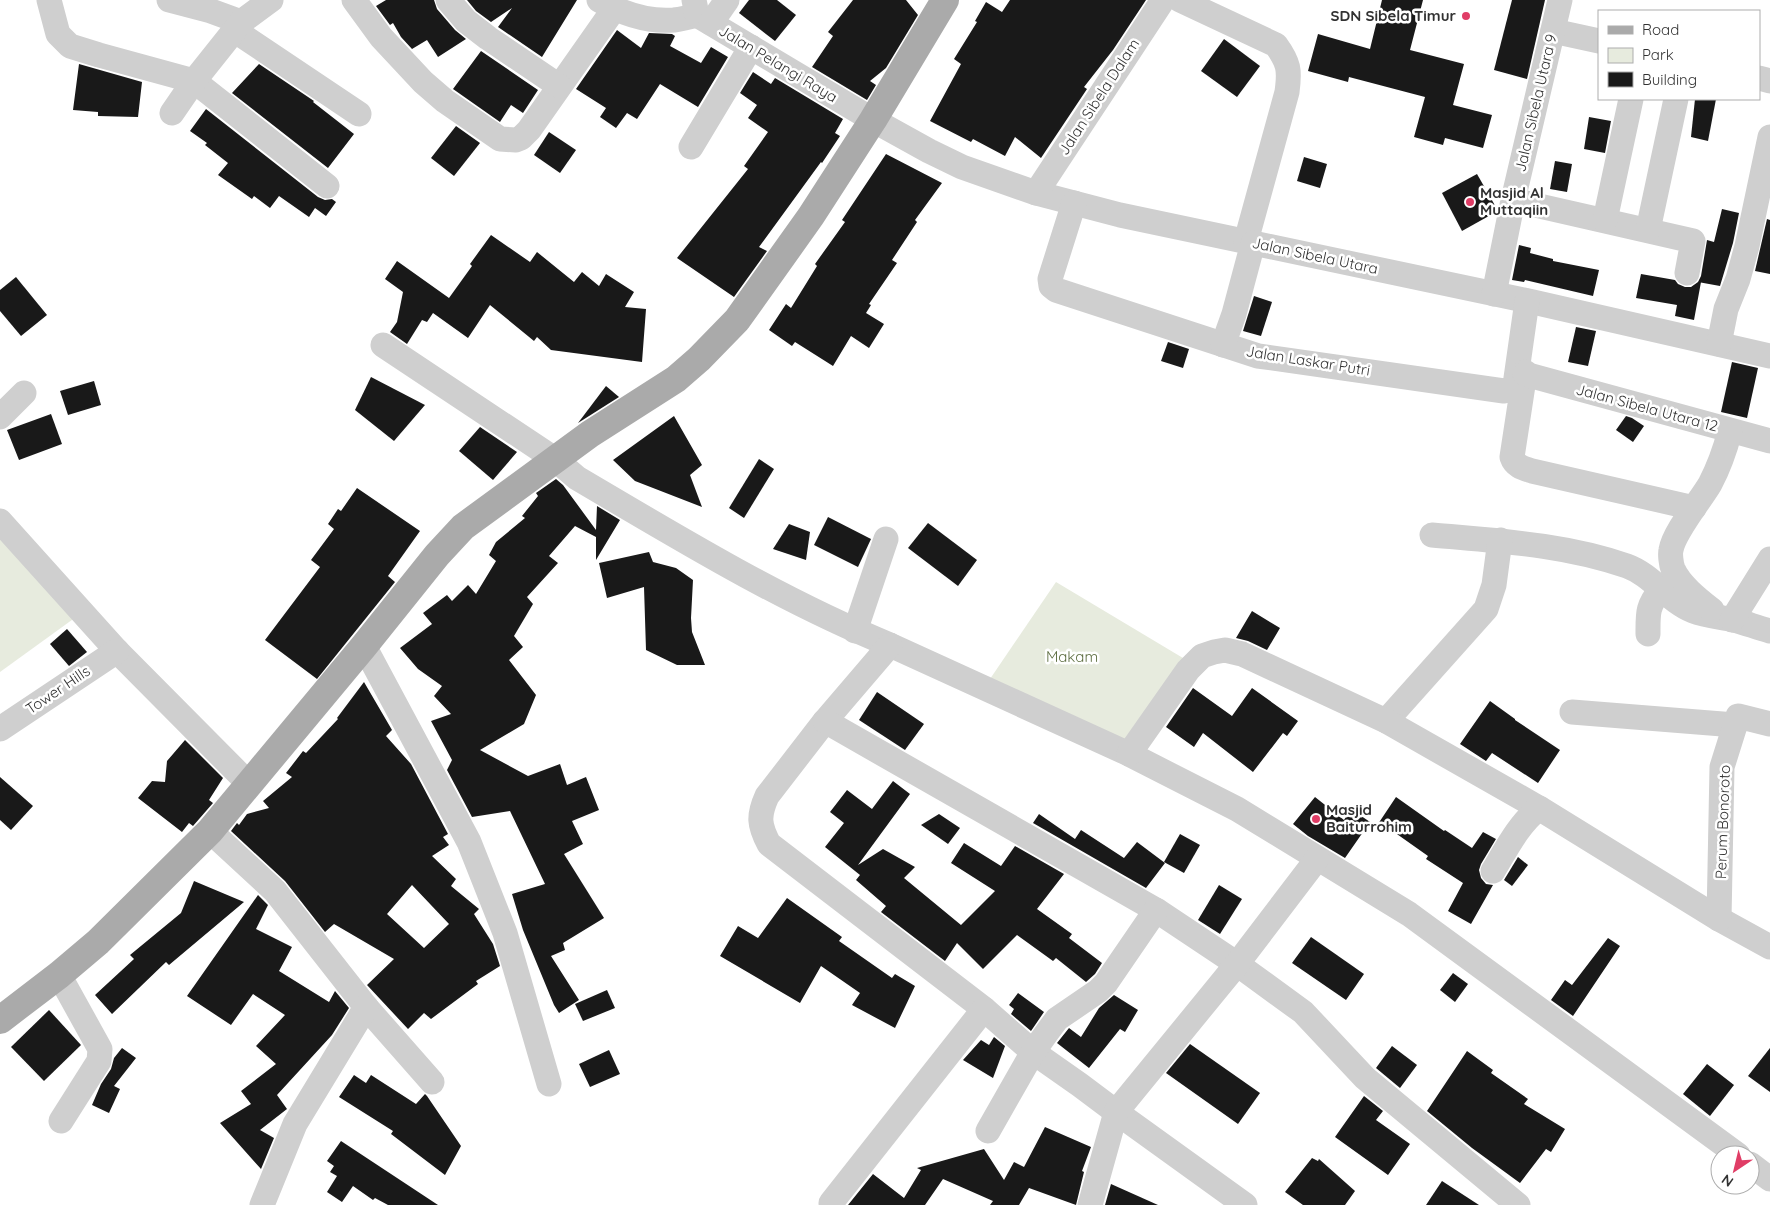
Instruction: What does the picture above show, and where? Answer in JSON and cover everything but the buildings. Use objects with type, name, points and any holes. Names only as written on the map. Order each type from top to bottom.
[{"type":"main road","points":[[0,1020],[59,975],[98,942],[210,830],[463,527],[544,466],[556,460],[604,425],[676,379],[700,359],[737,320],[811,216],[945,0]]},
{"type":"street","points":[[49,0],[58,34],[70,46],[194,81],[327,186]]},
{"type":"street","points":[[169,0],[211,11],[237,26],[359,114]]},
{"type":"street","points":[[172,114],[194,81],[237,26],[271,0]]},
{"type":"street","points":[[354,0],[381,37],[423,82],[445,101],[500,139],[510,141],[521,138],[559,86],[606,4],[644,18],[688,12],[727,0]]},
{"type":"street","points":[[448,0],[466,21],[559,86]]},
{"type":"street","name":"Jalan Sibela Dalam","points":[[1036,193],[1162,0]]},
{"type":"street","points":[[1180,0],[1276,45],[1286,58],[1289,75],[1287,92],[1249,242],[1234,314],[1223,344]]},
{"type":"street","name":"Jalan Sibela Utara 9","points":[[1494,294],[1513,200],[1560,0]]},
{"type":"street","name":"Jalan Pelangi Raya","points":[[688,12],[751,47],[872,120]]},
{"type":"street","points":[[1553,31],[1598,41]]},
{"type":"street","points":[[691,147],[751,47]]},
{"type":"street","points":[[1605,220],[1631,100]]},
{"type":"street","points":[[1648,230],[1676,100]]},
{"type":"street","name":"Jalan Sibela Utara","points":[[872,120],[962,167],[1036,193],[1074,203],[1120,215],[1494,294],[1770,356]]},
{"type":"street","points":[[1719,344],[1726,309],[1738,279],[1770,136]]},
{"type":"street","points":[[1513,200],[1693,241],[1687,273]]},
{"type":"street","name":"Jalan Laskar Putri","points":[[1074,203],[1050,279],[1051,286],[1064,293],[1258,356],[1504,391],[1510,390],[1515,385],[1530,302]]},
{"type":"street","points":[[1530,302],[1525,374],[1512,456],[1514,462],[1532,471],[1694,508]]},
{"type":"street","points":[[383,345],[556,460],[577,478],[766,587],[854,630],[1129,754],[1237,809],[1409,914],[1724,1145]]},
{"type":"street","name":"Jalan Sibela Utara 12","points":[[1525,374],[1770,441]]},
{"type":"street","points":[[0,417],[24,393]]},
{"type":"street","points":[[1728,619],[1698,599],[1681,581],[1672,568],[1670,550],[1678,533],[1709,485],[1721,462],[1730,431]]},
{"type":"street","points":[[0,521],[117,651],[249,784]]},
{"type":"street","points":[[1432,535],[1500,540],[1560,548],[1629,566],[1692,611],[1770,631]]},
{"type":"street","points":[[854,630],[886,539]]},
{"type":"street","points":[[1386,721],[1476,621],[1492,594],[1500,540]]},
{"type":"street","points":[[1728,619],[1770,559]]},
{"type":"street","points":[[1648,634],[1648,611],[1652,601],[1661,589]]},
{"type":"street","points":[[890,645],[825,721],[767,796],[761,809],[760,827],[769,844],[984,1009],[1033,1052],[1245,1205]]},
{"type":"street","points":[[364,646],[469,842],[505,934],[549,1084]]},
{"type":"street","points":[[1129,754],[1188,670],[1202,656],[1225,650],[1242,654],[1386,721],[1539,808],[1719,919],[1770,947]]},
{"type":"street","name":"Tower Hills","points":[[0,729],[117,651]]},
{"type":"street","points":[[1572,712],[1735,725],[1738,716],[1770,724]]},
{"type":"street","points":[[825,721],[1156,910],[1238,964],[1303,1012],[1365,1078],[1518,1205]]},
{"type":"street","name":"Perum Bonoroto","points":[[1719,919],[1722,767],[1735,725]]},
{"type":"street","points":[[1493,871],[1526,818],[1539,808]]},
{"type":"street","points":[[210,830],[275,891],[366,1007],[432,1082]]},
{"type":"street","points":[[1090,1205],[1116,1112],[1238,964],[1317,859]]},
{"type":"street","points":[[988,1131],[1033,1052],[1057,1019],[1098,991],[1106,983],[1156,910]]},
{"type":"street","points":[[59,975],[100,1050],[99,1061],[61,1121]]},
{"type":"street","points":[[262,1205],[295,1124],[366,1007]]},
{"type":"street","points":[[830,1203],[984,1009]]},
{"type":"green space","points":[[0,529],[76,617],[0,672]]},
{"type":"green space","name":"Makam","points":[[1056,582],[1188,661],[1128,750],[990,679]]},
{"type":"place","name":"SDN Sibela Timur","points":[[1466,16]]},
{"type":"place","name":"Masjid Al Muttaqiin","points":[[1470,202]]},
{"type":"place","name":"Masjid Baiturrohim","points":[[1316,819]]}]
